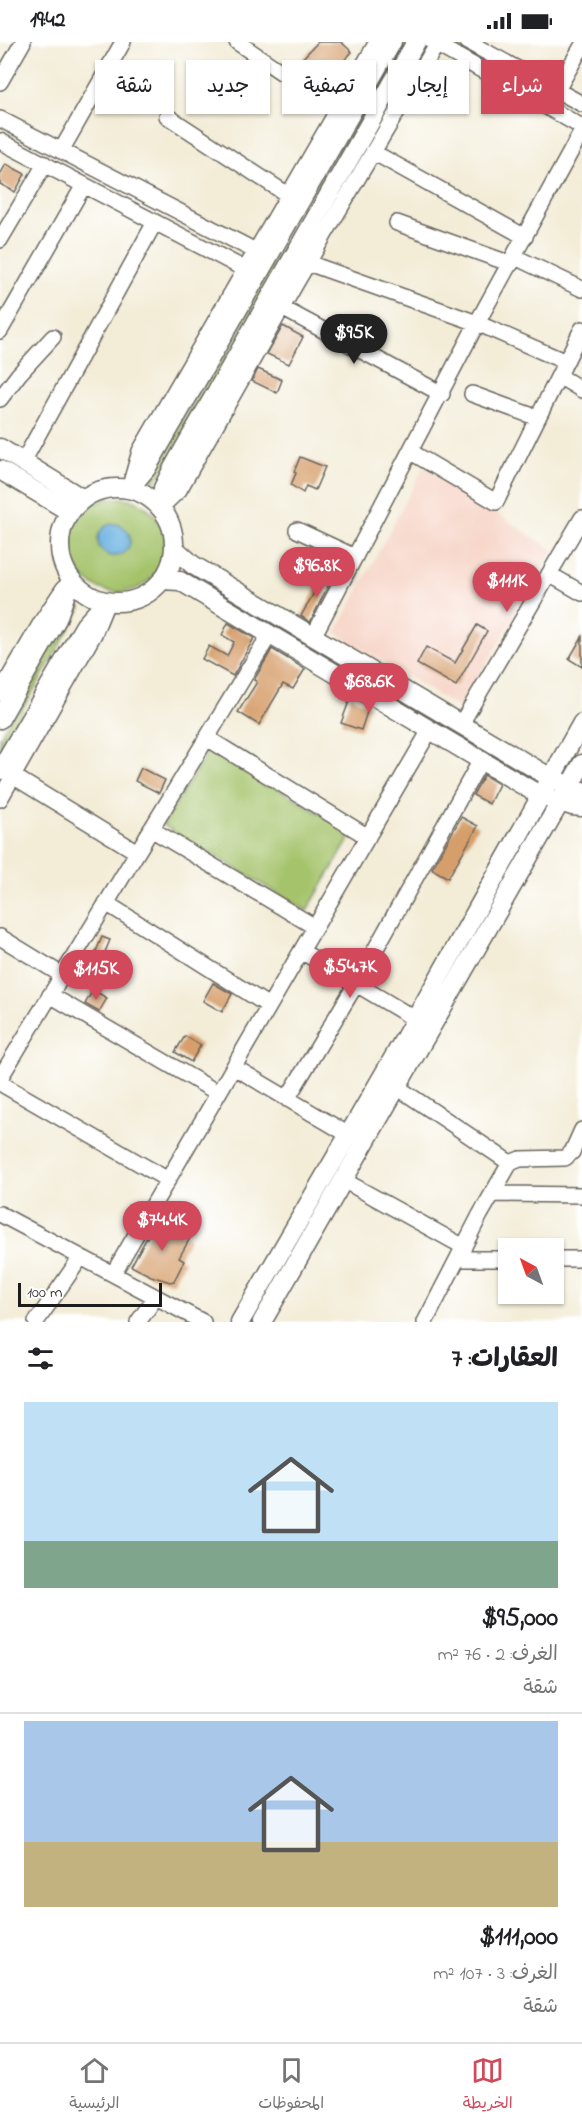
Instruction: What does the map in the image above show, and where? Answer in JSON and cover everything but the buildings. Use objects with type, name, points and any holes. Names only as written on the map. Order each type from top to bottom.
[{"type":"main road","points":[[129,489],[146,469],[261,254],[392,42]]},
{"type":"main road","points":[[160,508],[163,488],[173,468],[416,42]]},
{"type":"main road","points":[[0,448],[83,499]]},
{"type":"main road","points":[[0,470],[70,512]]},
{"type":"main road","points":[[129,489],[151,499],[160,508],[170,526],[174,548],[170,565],[162,580],[151,590],[137,598],[122,602],[107,601],[86,593],[70,579],[60,553],[60,539],[63,525],[70,512],[83,499],[105,490],[129,489]]},
{"type":"main road","points":[[174,548],[193,565],[551,778],[576,788]]},
{"type":"main road","points":[[0,719],[57,619],[70,579]]},
{"type":"main road","points":[[162,580],[180,580],[541,796],[560,803],[582,807]]},
{"type":"main road","points":[[7,773],[85,625],[107,601]]},
{"type":"main road","points":[[369,693],[381,675]]},
{"type":"main road","points":[[240,1322],[416,1019],[582,723]]},
{"type":"main road","points":[[262,1322],[560,803],[576,788],[582,764]]},
{"type":"street","points":[[0,82],[23,42]]},
{"type":"street","points":[[61,151],[123,42]]},
{"type":"street","points":[[237,42],[282,73]]},
{"type":"street","points":[[366,60],[377,42]]},
{"type":"street","points":[[468,42],[501,60]]},
{"type":"street","points":[[160,508],[179,490],[436,43],[582,129],[513,261],[477,323],[442,394],[314,635]]},
{"type":"street","points":[[564,78],[582,46]]},
{"type":"street","points":[[564,94],[579,102],[566,118]]},
{"type":"street","points":[[0,120],[261,254],[288,195],[335,114]]},
{"type":"street","points":[[167,116],[288,195]]},
{"type":"street","points":[[0,141],[251,272]]},
{"type":"street","points":[[373,152],[525,237]]},
{"type":"street","points":[[0,240],[45,164]]},
{"type":"street","points":[[0,331],[84,185]]},
{"type":"street","points":[[22,462],[155,222]]},
{"type":"street","points":[[396,223],[513,261],[582,289]]},
{"type":"street","points":[[308,263],[477,323],[562,369],[582,390]]},
{"type":"street","points":[[282,308],[442,394]]},
{"type":"street","points":[[411,452],[496,502],[582,329]]},
{"type":"street","points":[[0,399],[52,337]]},
{"type":"street","points":[[472,394],[538,418]]},
{"type":"street","points":[[462,724],[582,518]]},
{"type":"street","points":[[297,530],[355,557]]},
{"type":"street","points":[[549,574],[582,593]]},
{"type":"street","points":[[0,693],[42,621],[70,579]]},
{"type":"street","points":[[0,1078],[270,634]]},
{"type":"street","points":[[113,1274],[430,730]]},
{"type":"street","points":[[207,738],[368,837]]},
{"type":"street","points":[[287,1099],[356,984],[481,760]]},
{"type":"street","points":[[0,799],[7,773],[137,852]]},
{"type":"street","points":[[152,829],[315,927]]},
{"type":"street","points":[[106,903],[269,1006]]},
{"type":"street","points":[[0,937],[62,975]]},
{"type":"street","points":[[302,951],[416,1019]]},
{"type":"street","points":[[50,995],[218,1093]]},
{"type":"street","points":[[234,1067],[349,1135]]},
{"type":"street","points":[[0,1083],[168,1180]]},
{"type":"street","points":[[397,1087],[510,1163]]},
{"type":"street","points":[[425,1322],[510,1163],[520,1159],[565,1158],[572,1152],[582,1130]]},
{"type":"street","points":[[343,1180],[461,1253],[498,1258]]},
{"type":"street","points":[[493,1194],[582,1195]]},
{"type":"street","points":[[0,1214],[203,1322]]},
{"type":"street","points":[[36,1322],[81,1257]]},
{"type":"street","points":[[564,1259],[582,1259]]},
{"type":"street","points":[[138,1322],[156,1297]]},
{"type":"shaded area","points":[[424,466],[553,550],[460,709],[336,633]]},
{"type":"green space","points":[[400,42],[408,42],[398,60],[390,60]]},
{"type":"green space","points":[[455,43],[485,60],[481,62],[453,46]]},
{"type":"green space","points":[[388,63],[388,77],[376,98],[376,84]]},
{"type":"green space","points":[[359,114],[367,114],[157,479],[152,482],[151,476]]},
{"type":"green space","points":[[118,498],[136,502],[151,512],[161,527],[165,545],[161,563],[151,578],[136,588],[118,592],[100,588],[85,578],[75,563],[71,545],[75,527],[85,512],[100,502]]},
{"type":"green space","points":[[186,570],[373,677],[369,682],[189,576]]},
{"type":"green space","points":[[80,605],[81,608],[0,749],[0,737],[75,606]]},
{"type":"green space","points":[[210,748],[353,833],[307,911],[163,825]]},
{"type":"water","points":[[114,524],[125,529],[130,540],[125,551],[114,556],[103,551],[98,540],[103,529]]}]
